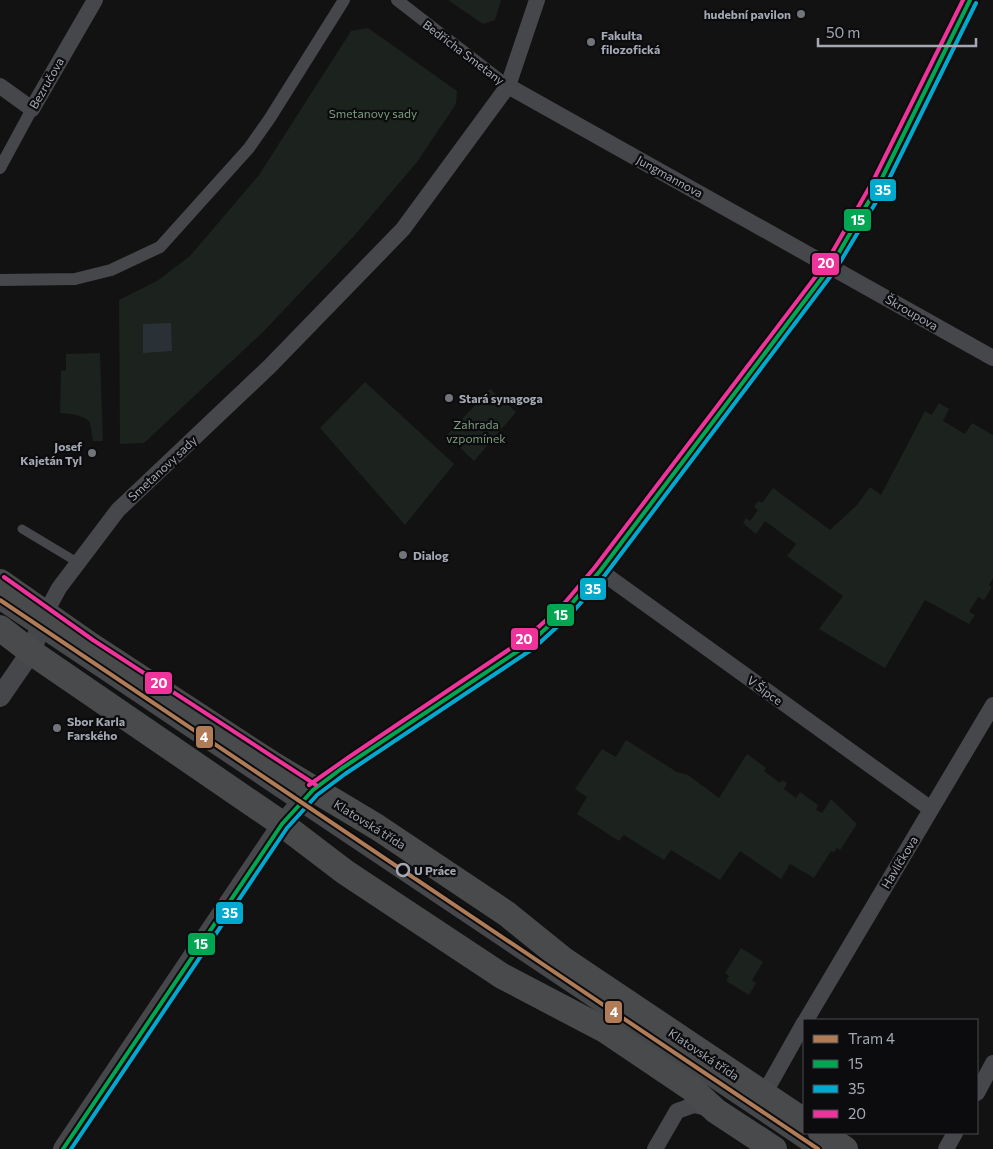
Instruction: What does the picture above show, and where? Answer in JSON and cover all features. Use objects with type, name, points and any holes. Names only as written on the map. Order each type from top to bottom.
[{"type":"main road","points":[[0,582],[38,633]]},
{"type":"main road","points":[[0,628],[38,633]]},
{"type":"main road","name":"Klatovská třída","points":[[38,633],[298,807],[377,827],[491,903],[564,960],[803,1120]]},
{"type":"main road","name":"Klatovská třída","points":[[38,633],[298,807],[346,872],[489,968],[582,1018],[620,1041],[691,1088],[716,1111],[774,1149]]},
{"type":"main road","points":[[822,1134],[845,1149]]},
{"type":"street","name":"Bezručova","points":[[0,168],[95,0]]},
{"type":"street","points":[[0,280],[83,277],[111,270],[160,247],[248,148],[270,118],[344,0]]},
{"type":"street","name":"Bedřicha Smetany","points":[[397,0],[508,86]]},
{"type":"street","name":"Smetanovy sady","points":[[38,633],[59,588],[118,510],[270,366],[403,229],[508,86],[537,0]]},
{"type":"street","points":[[0,86],[32,109]]},
{"type":"street","name":"Jungmannova","points":[[508,86],[831,266]]},
{"type":"street","points":[[63,1149],[298,807],[352,762],[530,642],[566,610],[600,571],[831,266]]},
{"type":"street","name":"Škroupova","points":[[831,266],[993,358]]},
{"type":"street","name":"V Šipce","points":[[600,571],[931,809]]},
{"type":"street","points":[[0,697],[38,633]]},
{"type":"street","name":"Havlíčkova","points":[[807,1019],[993,705]]},
{"type":"street","name":"Havlíčkova","points":[[764,1094],[803,1026]]},
{"type":"street","points":[[978,1091],[993,1064]]},
{"type":"street","points":[[655,1149],[677,1110],[694,1105],[704,1106],[716,1111]]},
{"type":"street","points":[[946,1149],[954,1134]]},
{"type":"lane","points":[[22,529],[77,562]]},
{"type":"lane","points":[[0,606],[38,633]]},
{"type":"lane","name":"Klatovská třída","points":[[298,807],[810,1149]]},
{"type":"green space","points":[[448,0],[501,0],[495,20],[483,24]]},
{"type":"green space","name":"Smetanovy sady","points":[[368,28],[457,91],[456,104],[417,162],[354,236],[263,332],[144,443],[120,444],[119,300],[157,281],[190,256],[259,175],[351,31]]},
{"type":"green space","points":[[100,353],[103,441],[93,441],[90,422],[87,419],[72,414],[60,413],[61,371],[66,370],[66,354]]},
{"type":"green space","points":[[365,382],[454,464],[405,525],[320,428]]},
{"type":"green space","name":"Zahrada vzpomínek","points":[[490,389],[516,412],[474,461],[447,435]]},
{"type":"green space","points":[[939,403],[949,409],[943,421],[965,434],[972,423],[993,435],[993,578],[989,585],[992,587],[984,600],[978,597],[969,612],[975,615],[969,624],[925,600],[885,668],[819,629],[843,596],[787,556],[796,544],[765,521],[756,534],[743,523],[746,518],[750,521],[758,510],[754,507],[758,501],[762,503],[773,488],[830,530],[857,505],[870,487],[881,495],[925,411],[932,415]]},
{"type":"green space","points":[[626,740],[677,772],[688,775],[719,798],[747,754],[766,768],[764,771],[780,783],[782,780],[787,783],[784,789],[796,798],[800,792],[818,805],[816,810],[822,813],[831,799],[857,824],[840,850],[837,848],[834,852],[831,851],[814,878],[790,864],[781,879],[740,851],[720,880],[671,850],[664,860],[624,835],[619,841],[577,814],[587,797],[575,789],[602,749],[616,757]]},
{"type":"green space","points":[[741,948],[763,962],[752,980],[756,983],[749,995],[726,981],[729,976],[725,973]]},
{"type":"shaded area","points":[[171,323],[172,351],[143,353],[143,324]]},
{"type":"tram line","name":"4","points":[[0,600],[818,1149]]},
{"type":"transit line","name":"20","points":[[309,785],[526,638],[562,606],[595,567],[826,263],[873,181],[963,0]]},
{"type":"transit line","name":"15","points":[[63,1149],[282,824],[313,790],[341,769],[530,643],[566,610],[600,571],[831,266],[879,184],[970,0]]},
{"type":"transit line","name":"35","points":[[71,1149],[287,828],[317,795],[345,774],[534,648],[571,614],[605,575],[836,269],[885,187],[976,3]]},
{"type":"transit line","name":"20","points":[[4,577],[93,640],[316,785]]},
{"type":"place","name":"hudební pavilon","points":[[801,14]]},
{"type":"place","name":"Fakulta filozofická","points":[[591,42]]},
{"type":"place","name":"Stará synagoga","points":[[449,398]]},
{"type":"place","name":"Josef Kajetán Tyl","points":[[92,453]]},
{"type":"place","name":"Dialog","points":[[403,555]]},
{"type":"place","name":"Sbor Karla Farského","points":[[57,728]]},
{"type":"place","name":"U Práce","points":[[403,870]]}]
